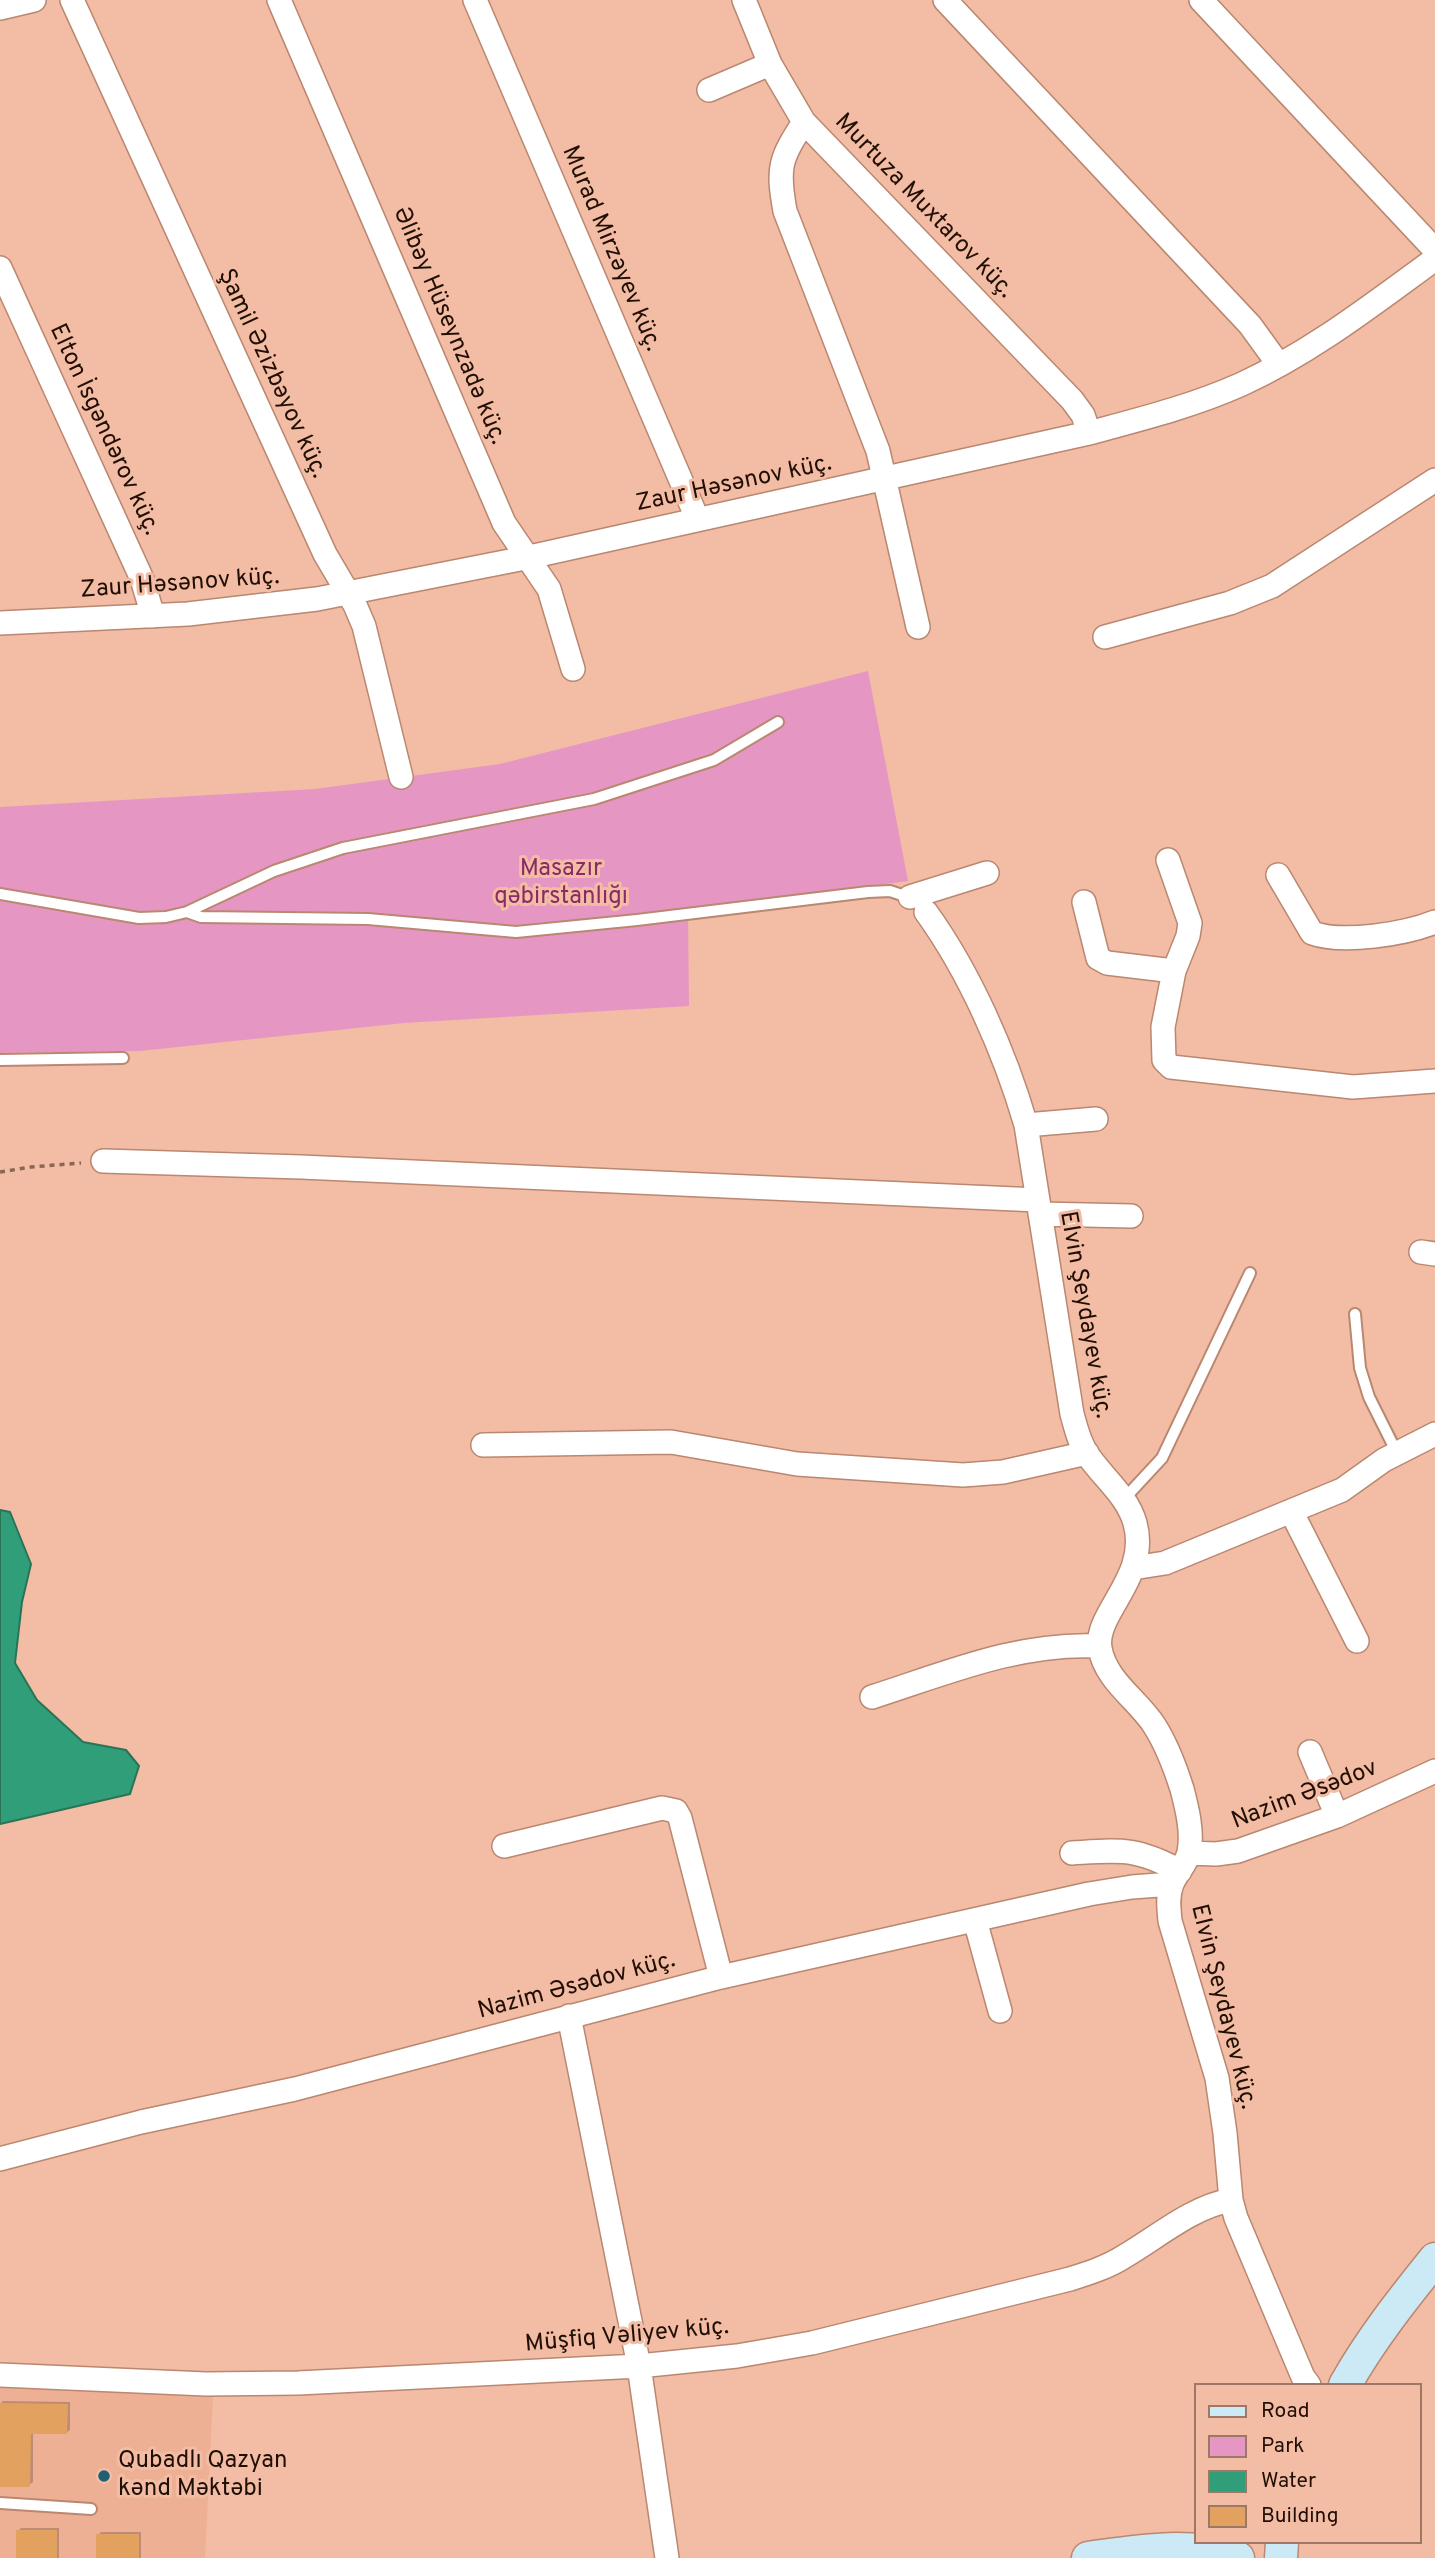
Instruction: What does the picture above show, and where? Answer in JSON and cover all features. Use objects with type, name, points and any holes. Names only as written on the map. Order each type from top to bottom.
[{"type":"street","points":[[0,8],[34,0]]},
{"type":"street","name":"Şamil Əzizbəyov küç.","points":[[72,0],[319,542],[364,626],[401,776]]},
{"type":"street","name":"Əlibəy Hüseynzadə küç.","points":[[279,0],[504,523],[549,589],[573,669]]},
{"type":"street","name":"Murad Mirzəyev küç.","points":[[475,0],[697,518]]},
{"type":"street","name":"Murtuza Muxtarov küç.","points":[[744,0],[770,64],[804,122],[1072,400],[1083,415],[1089,433]]},
{"type":"street","points":[[945,0],[1250,325],[1279,366]]},
{"type":"street","points":[[1201,0],[1435,250]]},
{"type":"street","points":[[709,90],[770,64]]},
{"type":"street","points":[[804,122],[786,150],[780,167],[785,211],[871,431],[885,479],[918,627]]},
{"type":"street","name":"Zaur Həsənov küç.","points":[[0,623],[230,611],[346,593],[526,558],[1089,433],[1195,402],[1279,366],[1337,330],[1435,258]]},
{"type":"street","name":"Elton İsgəndərov küç.","points":[[0,268],[142,579],[153,616]]},
{"type":"street","points":[[1105,637],[1230,603],[1272,586],[1435,480]]},
{"type":"street","points":[[1168,860],[1190,923],[1188,936],[1174,971],[1163,1027],[1164,1060],[1171,1067],[1353,1087],[1435,1081]]},
{"type":"street","points":[[918,904],[987,873]]},
{"type":"street","points":[[1278,875],[1312,933],[1327,939],[1418,929],[1435,922]]},
{"type":"street","points":[[1084,902],[1098,958],[1107,963],[1174,971]]},
{"type":"street","name":"Elvin Şeydayev küç.","points":[[918,904],[986,1016],[1001,1053],[1026,1125],[1072,1414],[1087,1453],[1124,1499],[1136,1527],[1133,1569],[1101,1630],[1099,1646],[1102,1657],[1116,1681],[1153,1723],[1171,1759],[1182,1791],[1189,1822],[1180,1870],[1168,1903],[1170,1921],[1217,2078],[1231,2200],[1246,2242],[1307,2383]]},
{"type":"street","points":[[1026,1125],[1096,1119]]},
{"type":"street","points":[[103,1161],[301,1167],[1039,1207],[1131,1216]]},
{"type":"street","points":[[1133,1569],[1166,1563],[1342,1490],[1396,1453],[1435,1434]]},
{"type":"street","points":[[483,1445],[671,1441],[797,1464],[963,1475],[1003,1472],[1087,1453]]},
{"type":"street","points":[[1291,1511],[1357,1641]]},
{"type":"street","points":[[872,1697],[1003,1655],[1067,1645],[1099,1646]]},
{"type":"street","points":[[1310,1752],[1337,1816]]},
{"type":"street","name":"Nazim Əsədov","points":[[1180,1870],[1216,1854],[1238,1851],[1337,1816],[1432,1778]]},
{"type":"street","points":[[504,1846],[662,1808],[676,1811],[721,1977]]},
{"type":"street","points":[[1072,1853],[1126,1850],[1152,1856],[1180,1870]]},
{"type":"street","name":"Nazim Əsədov küç.","points":[[0,2159],[141,2122],[295,2089],[721,1977],[1089,1894],[1132,1887],[1180,1870]]},
{"type":"street","points":[[975,1920],[1000,2011]]},
{"type":"street","points":[[569,2016],[639,2366],[667,2558]]},
{"type":"street","name":"Müşfiq Vəliyev küç.","points":[[0,2375],[206,2384],[298,2383],[639,2366],[737,2356],[812,2343],[1094,2272],[1202,2209],[1231,2200]]},
{"type":"street","points":[[1346,2383],[1381,2326],[1435,2259]]},
{"type":"street","points":[[1088,2558],[1158,2549],[1191,2548],[1216,2551],[1238,2558]]},
{"type":"lane","points":[[0,894],[139,918],[166,917],[187,912],[274,871],[343,848],[594,799],[713,760],[778,722]]},
{"type":"lane","points":[[187,912],[201,917],[368,919],[516,932],[868,892],[890,891],[918,904]]},
{"type":"lane","points":[[0,1060],[123,1058]]},
{"type":"lane","points":[[1124,1499],[1162,1458],[1250,1273]]},
{"type":"lane","points":[[1355,1314],[1360,1368],[1369,1397],[1396,1453]]},
{"type":"lane","points":[[0,2503],[91,2509]]},
{"type":"path","points":[[0,1172],[103,1161]]},
{"type":"shaded area","name":"Qubadlı Qazyan kənd Məktəbi","points":[[0,2385],[213,2395],[205,2558],[0,2558]]},
{"type":"green space","name":"Masazır qəbirstanlığı","points":[[868,671],[908,881],[688,910],[689,1006],[404,1023],[140,1051],[0,1053],[0,807],[315,789],[500,764]]},
{"type":"water","points":[[0,1510],[10,1512],[31,1564],[22,1602],[15,1663],[37,1700],[83,1742],[126,1750],[139,1766],[130,1794],[0,1824]]},
{"type":"building","points":[[0,2403],[68,2404],[67,2434],[31,2434],[30,2487],[0,2487]]},
{"type":"building","points":[[16,2530],[57,2530],[57,2558],[16,2558]]},
{"type":"building","points":[[96,2534],[139,2534],[139,2558],[96,2558]]},
{"type":"place","name":"Qubadlı Qazyan kənd Məktəbi","points":[[104,2476]]}]
